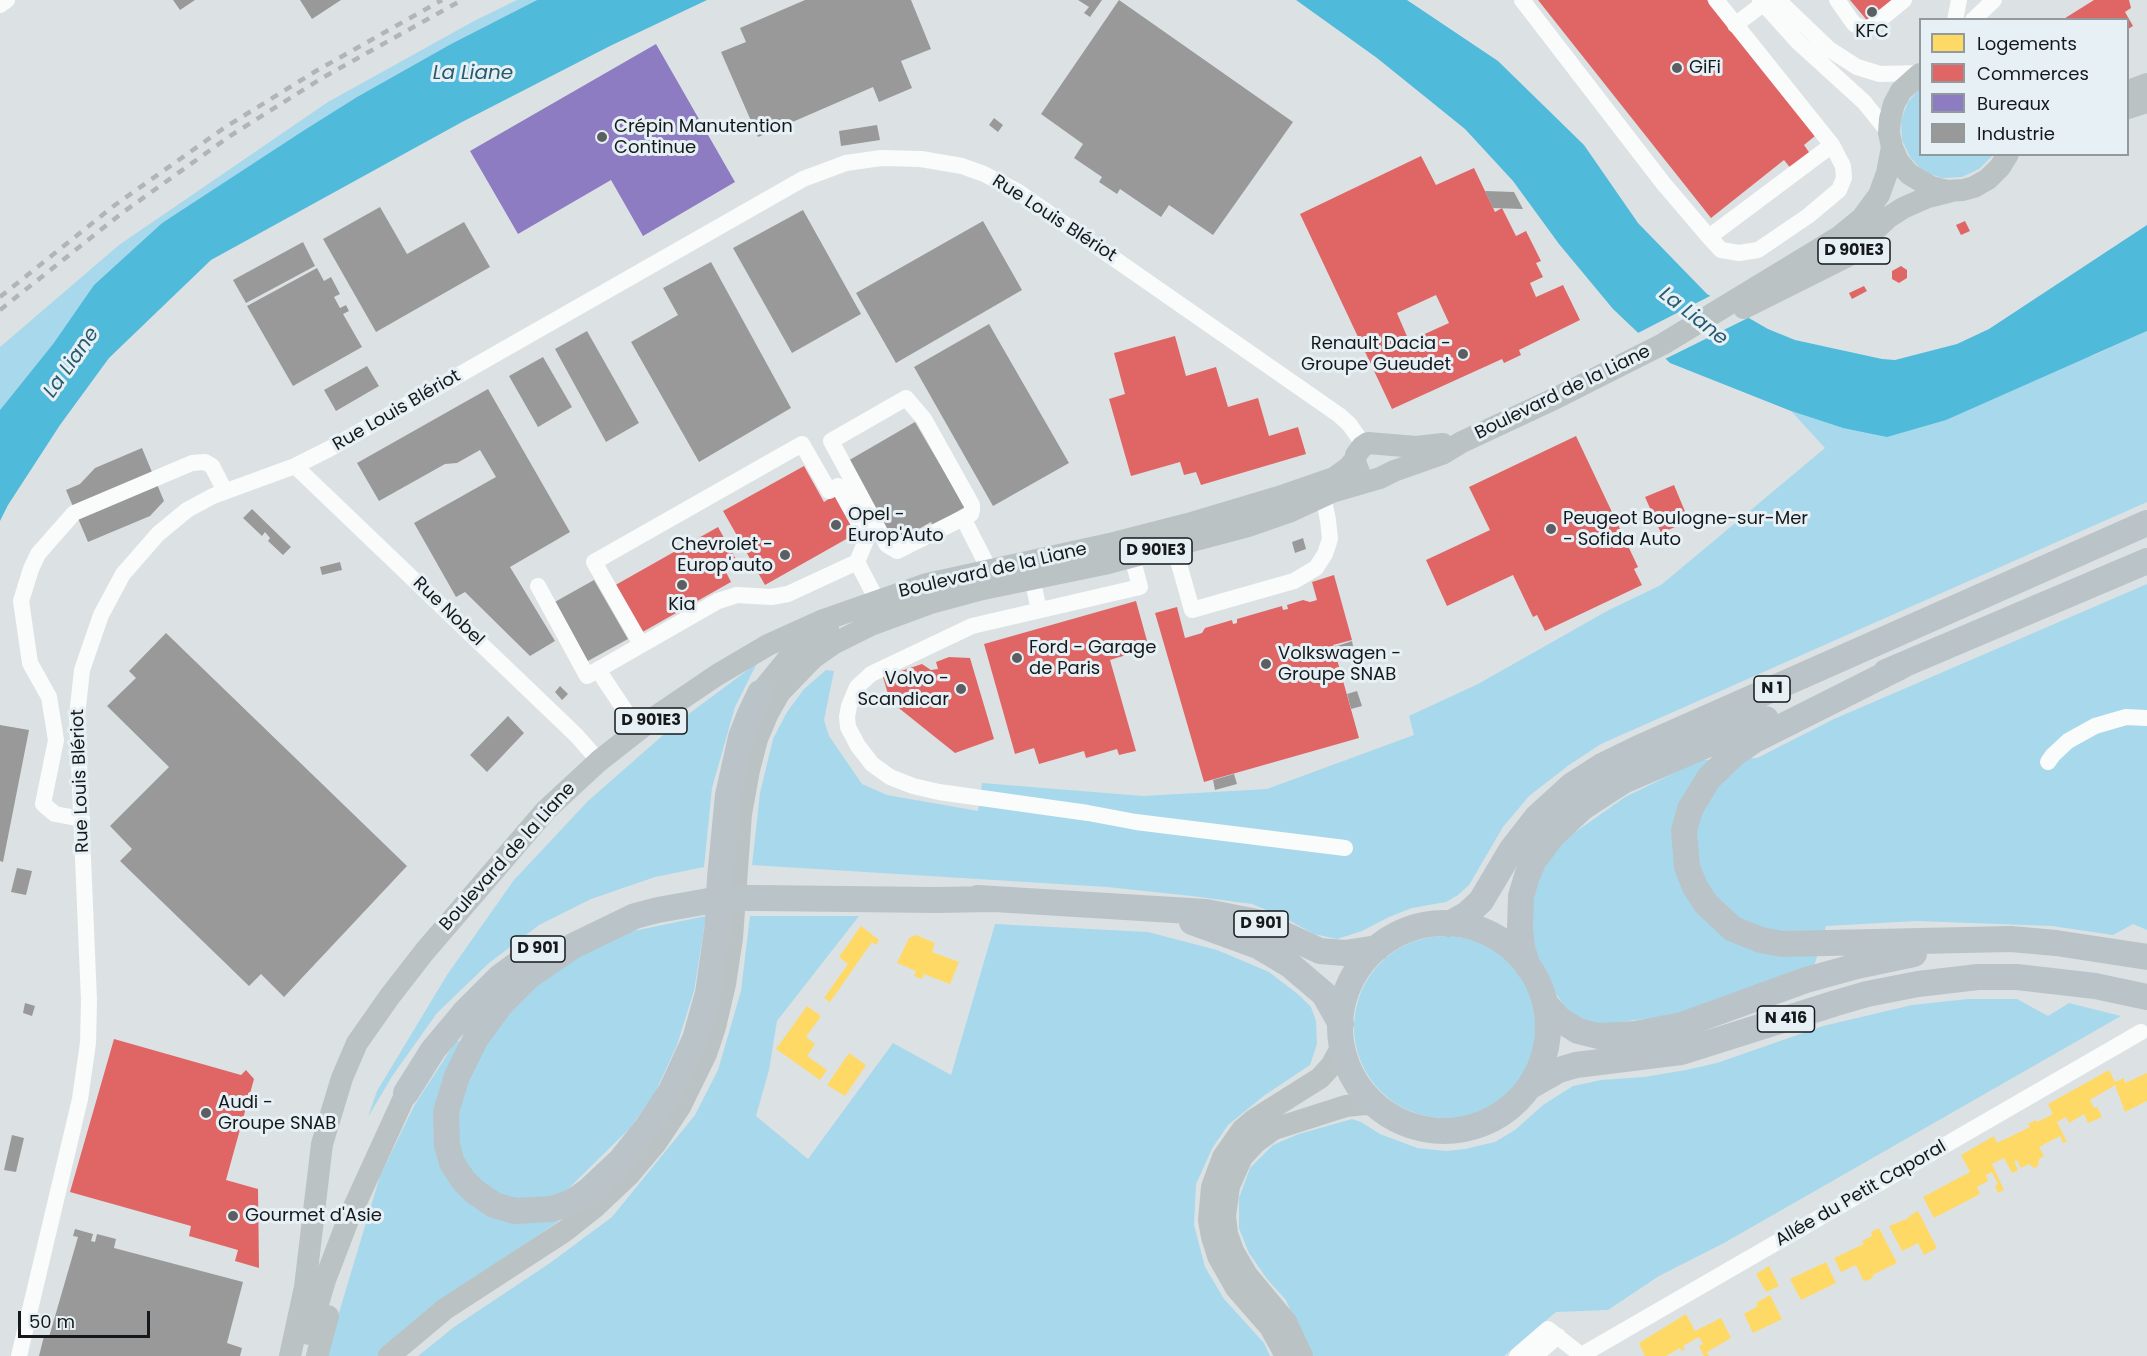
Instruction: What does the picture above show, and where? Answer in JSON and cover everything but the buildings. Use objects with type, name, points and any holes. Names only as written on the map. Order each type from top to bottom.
[{"type":"highway","name":"N 1","points":[[1449,924],[1462,918],[1476,906],[1512,849],[1537,817],[1571,786],[1602,766],[1667,735],[2147,523]]},
{"type":"highway","name":"N 1","points":[[1528,967],[1519,920],[1521,896],[1534,860],[1545,843],[1583,807],[1612,787],[1646,770],[1789,709],[1902,666],[2147,561]]},
{"type":"highway","points":[[1902,666],[1753,741],[1717,769],[1695,798],[1686,819],[1684,831],[1687,867],[1701,897],[1714,913],[1733,928],[1761,940],[1782,944],[1999,939],[2043,941],[2095,953]]},
{"type":"highway","name":"D 901E3","points":[[672,900],[597,933],[556,956],[529,976],[512,993],[476,1038],[462,1063],[451,1092],[446,1112],[445,1132],[449,1154],[458,1173],[484,1199],[506,1209],[521,1211],[552,1209],[572,1202],[589,1190],[620,1161],[648,1126],[671,1090],[694,1039],[708,993],[716,938],[728,795],[741,737],[760,693]]},
{"type":"highway","name":"D 901","points":[[406,1093],[434,1050],[459,1018],[487,989],[525,958],[560,935],[597,917],[641,901],[672,900],[731,885],[792,892],[995,898],[1139,909],[1199,911],[1250,921],[1271,928],[1310,948],[1328,953],[1377,948]]},
{"type":"highway","name":"D 901","points":[[1139,909],[1187,920],[1243,940],[1274,955],[1320,990],[1330,1004],[1341,1035]]},
{"type":"highway","points":[[1449,924],[1470,927],[1497,938],[1514,951],[1528,967],[1538,984],[1545,1003],[1547,1025],[1545,1047],[1539,1068],[1529,1087],[1514,1104],[1482,1124],[1461,1130],[1438,1131],[1416,1127],[1395,1119],[1377,1106],[1356,1082],[1347,1064],[1341,1035],[1344,999],[1364,961],[1377,948],[1408,930],[1425,925],[1449,924]]},
{"type":"highway","name":"N 416","points":[[1545,1003],[1559,1019],[1578,1031],[1621,1036],[1683,1025],[1806,980],[1908,955],[1957,950],[2005,949],[2095,953],[2143,961]]},
{"type":"highway","name":"N 416","points":[[1529,1087],[1559,1070],[1576,1065],[1681,1052],[1836,1003],[1901,986],[1978,977],[2048,980],[2095,986],[2147,997]]},
{"type":"main road","points":[[1919,74],[1904,87],[1890,114],[1890,140],[1898,161],[1913,177],[1931,188],[1952,191],[1968,188],[1984,182],[1996,172],[2008,156]]},
{"type":"main road","points":[[2129,90],[2147,84]]},
{"type":"main road","points":[[2129,107],[2147,102]]},
{"type":"main road","name":"D 901E3","points":[[1745,301],[1862,218],[1872,206],[1882,187],[1889,166],[1890,140]]},
{"type":"main road","name":"D 901E3","points":[[1745,301],[1846,257],[1885,220],[1903,208],[1928,197],[1952,191]]},
{"type":"main road","name":"Boulevard de la Liane","points":[[388,1356],[445,1309],[565,1231],[594,1208],[634,1170],[680,1107],[706,1054],[726,984],[734,921],[741,814],[749,770],[765,718],[789,682],[822,651],[871,625],[1114,543],[1177,536],[1270,519],[1323,496],[1442,454],[1462,442],[1658,347],[1745,301]]},
{"type":"main road","name":"Boulevard de la Liane","points":[[290,1356],[306,1281],[322,1143],[342,1078],[357,1043],[385,1002],[430,945],[546,810],[599,761],[638,730],[700,686],[756,651],[814,624],[873,602],[927,584],[989,569],[1035,569],[1132,557],[1177,536],[1340,475],[1367,450],[1462,442]]},
{"type":"main road","points":[[1387,449],[1392,459],[1390,467],[1380,476],[1365,477],[1359,472],[1367,450],[1387,449]]},
{"type":"main road","name":"D 901E3","points":[[760,693],[779,668],[800,648],[827,628],[873,602]]},
{"type":"main road","points":[[1286,1356],[1270,1327],[1236,1288],[1222,1264],[1210,1229],[1210,1197],[1219,1165],[1229,1146],[1255,1119],[1320,1078],[1335,1060],[1341,1035]]},
{"type":"main road","name":"D 901","points":[[303,1356],[332,1260],[406,1093]]},
{"type":"main road","points":[[1302,1356],[1286,1322],[1247,1275],[1233,1251],[1227,1234],[1225,1216],[1229,1186],[1238,1165],[1248,1150],[1274,1129],[1346,1106],[1365,1104],[1377,1106]]},
{"type":"main road","name":"D 901","points":[[316,1356],[342,1262],[379,1151]]},
{"type":"street","points":[[0,5],[7,0]]},
{"type":"street","points":[[1522,0],[1663,183],[1709,237],[1721,250],[1739,253],[1758,250],[1808,216],[1839,190],[1844,178],[1843,166],[1832,145],[1716,0]]},
{"type":"street","points":[[1837,0],[1854,24],[1864,29],[1872,26],[1904,0]]},
{"type":"street","points":[[1955,18],[1959,0]]},
{"type":"street","points":[[1967,0],[1971,18]]},
{"type":"street","points":[[1973,18],[1995,0]]},
{"type":"street","points":[[1735,25],[1767,1]]},
{"type":"street","points":[[1767,1],[1835,54],[1857,68],[1880,74],[1919,73]]},
{"type":"street","points":[[1767,1],[1797,41],[1864,102],[1890,140]]},
{"type":"street","points":[[1709,237],[1832,145]]},
{"type":"street","name":"Rue Louis Blériot","points":[[19,1356],[80,1099],[87,1058],[90,1015],[78,706],[82,670],[95,629],[123,574],[158,534],[195,505],[225,491],[295,466],[329,449],[803,179],[856,161],[894,158],[928,159],[962,166],[984,174],[1017,191],[1339,415],[1349,424],[1367,450]]},
{"type":"street","points":[[906,398],[924,419],[972,505],[971,514],[963,518],[902,550],[892,550],[887,545],[831,441],[906,398]]},
{"type":"street","points":[[538,586],[587,676],[718,601],[737,595],[771,597],[788,594],[857,562],[867,538],[838,486],[829,491],[802,444],[594,562],[641,644]]},
{"type":"street","points":[[82,819],[55,814],[43,804],[56,740],[49,697],[30,663],[21,601],[31,569],[38,554],[74,513],[192,463],[205,462],[212,466],[225,491]]},
{"type":"street","name":"Rue Nobel","points":[[295,466],[576,735],[599,761]]},
{"type":"street","points":[[1177,536],[1192,610],[1294,581],[1316,568],[1328,546],[1330,529],[1323,496]]},
{"type":"street","points":[[963,518],[989,569]]},
{"type":"street","points":[[1132,557],[1140,587],[972,626],[871,674],[863,680],[852,696],[847,717],[853,737],[865,756],[880,771],[890,777],[939,792],[1089,813],[1136,822],[1345,848]]},
{"type":"street","points":[[857,562],[873,602]]},
{"type":"street","points":[[1035,569],[1039,610]]},
{"type":"street","points":[[598,670],[638,730]]},
{"type":"street","points":[[2048,762],[2068,741],[2095,726],[2126,717],[2147,718]]},
{"type":"street","points":[[53,754],[79,754]]},
{"type":"street","name":"Allée du Petit Caporal","points":[[1557,1336],[1580,1356],[2140,1032]]},
{"type":"street","points":[[1517,1356],[1548,1329],[1557,1336],[1535,1356]]},
{"type":"shaded area","points":[[517,0],[537,0],[451,44],[357,97],[162,223],[94,285],[53,344],[0,410],[0,347],[119,245],[328,102],[474,21]]},
{"type":"shaded area","points":[[1919,89],[1919,156],[1992,156],[1979,169],[1962,177],[1942,178],[1919,167],[1910,157],[1902,140],[1901,120],[1908,102]]},
{"type":"shaded area","points":[[2147,331],[2147,502],[1601,744],[1529,796],[1503,827],[1469,885],[1446,902],[1412,908],[1362,931],[1337,939],[1314,934],[1283,917],[1252,904],[1192,896],[1107,887],[752,865],[760,793],[773,739],[787,712],[804,689],[826,670],[834,671],[824,720],[829,736],[862,784],[887,795],[978,811],[982,783],[1143,796],[1267,789],[1414,735],[1409,716],[1478,684],[1607,611],[1661,585],[1825,448],[1791,411],[1843,428],[2094,355]]},
{"type":"shaded area","points":[[2147,584],[2147,930],[2133,924],[2113,935],[2052,926],[1917,921],[1826,926],[1814,967],[1675,1015],[1596,1025],[1570,1015],[1537,958],[1530,932],[1532,891],[1550,850],[1625,797],[1701,760],[1757,758],[1834,719]]},
{"type":"shaded area","points":[[757,663],[735,707],[712,788],[704,867],[655,877],[591,899],[539,925],[489,963],[437,1013],[393,1075],[368,1117],[377,1091],[447,975],[514,880],[588,801],[678,722]]},
{"type":"shaded area","points":[[706,916],[694,991],[677,1045],[655,1093],[630,1128],[569,1188],[559,1221],[499,1262],[379,1356],[326,1356],[380,1176],[414,1106],[456,1041],[482,1043],[527,992],[575,957],[619,934]]},
{"type":"shaded area","points":[[750,916],[859,916],[777,1021],[769,1070],[756,1116],[808,1159],[893,1043],[951,1075],[995,924],[1148,932],[1217,950],[1269,972],[1299,995],[1311,1007],[1316,1021],[1317,1044],[1310,1065],[1265,1095],[1228,1125],[1213,1147],[1196,1184],[1194,1225],[1205,1267],[1224,1299],[1264,1343],[1270,1356],[418,1356],[454,1327],[550,1263],[612,1217],[695,1115],[718,1070],[741,991]]},
{"type":"shaded area","points":[[1445,936],[1463,937],[1480,943],[1496,951],[1510,962],[1521,976],[1529,992],[1535,1009],[1535,1045],[1529,1062],[1521,1078],[1510,1092],[1496,1103],[1480,1111],[1463,1117],[1445,1118],[1427,1117],[1410,1111],[1394,1103],[1380,1092],[1369,1078],[1361,1062],[1355,1045],[1354,1027],[1355,1009],[1361,992],[1369,976],[1380,962],[1394,951],[1410,943],[1427,937]]},
{"type":"shaded area","points":[[1968,999],[2017,999],[2048,1016],[2069,1003],[2121,1016],[1724,1243],[1659,1276],[1608,1310],[1556,1312],[1504,1356],[1309,1356],[1286,1300],[1267,1279],[1249,1253],[1239,1228],[1239,1198],[1250,1168],[1273,1145],[1299,1134],[1352,1119],[1380,1134],[1417,1148],[1446,1151],[1465,1149],[1495,1142],[1515,1130],[1543,1105],[1573,1086],[1601,1080],[1644,1077],[1686,1070],[1717,1063],[1823,1026],[1912,1005]]},
{"type":"water","name":"La Liane","points":[[537,0],[707,0],[610,46],[462,122],[211,260],[109,358],[60,425],[0,521],[0,410],[53,344],[94,285],[162,223],[303,131],[357,97],[451,44]]},
{"type":"water","name":"La Liane","points":[[1296,0],[1407,0],[1498,61],[1584,145],[1638,223],[1707,294],[1768,329],[1795,340],[1895,360],[1957,344],[1989,329],[2147,225],[2147,331],[1946,420],[1887,437],[1843,428],[1791,411],[1670,363],[1613,309],[1559,244],[1513,181],[1465,129],[1377,58]]},
{"type":"pier","points":[[1714,294],[1752,316],[1663,360],[1636,334]]},
{"type":"railway","points":[[0,297],[115,205],[224,128],[316,71],[442,0]]},
{"type":"railway","points":[[0,310],[122,213],[230,136],[322,78],[462,0]]},
{"type":"place","name":"KFC","points":[[1872,12]]},
{"type":"place","name":"GiFi","points":[[1677,68]]},
{"type":"place","name":"Crépin Manutention Continue","points":[[602,137]]},
{"type":"place","name":"Renault Dacia - Groupe Gueudet","points":[[1463,354]]},
{"type":"place","name":"Opel - Europ'Auto","points":[[836,525]]},
{"type":"place","name":"Peugeot Boulogne-sur-Mer - Sofida Auto","points":[[1551,529]]},
{"type":"place","name":"Chevrolet - Europ'auto","points":[[785,555]]},
{"type":"place","name":"Kia","points":[[682,585]]},
{"type":"place","name":"Ford - Garage de Paris","points":[[1017,658]]},
{"type":"place","name":"Volkswagen - Groupe SNAB","points":[[1266,664]]},
{"type":"place","name":"Volvo - Scandicar","points":[[961,689]]},
{"type":"place","name":"Audi - Groupe SNAB","points":[[206,1113]]},
{"type":"place","name":"Gourmet d'Asie","points":[[233,1216]]}]
